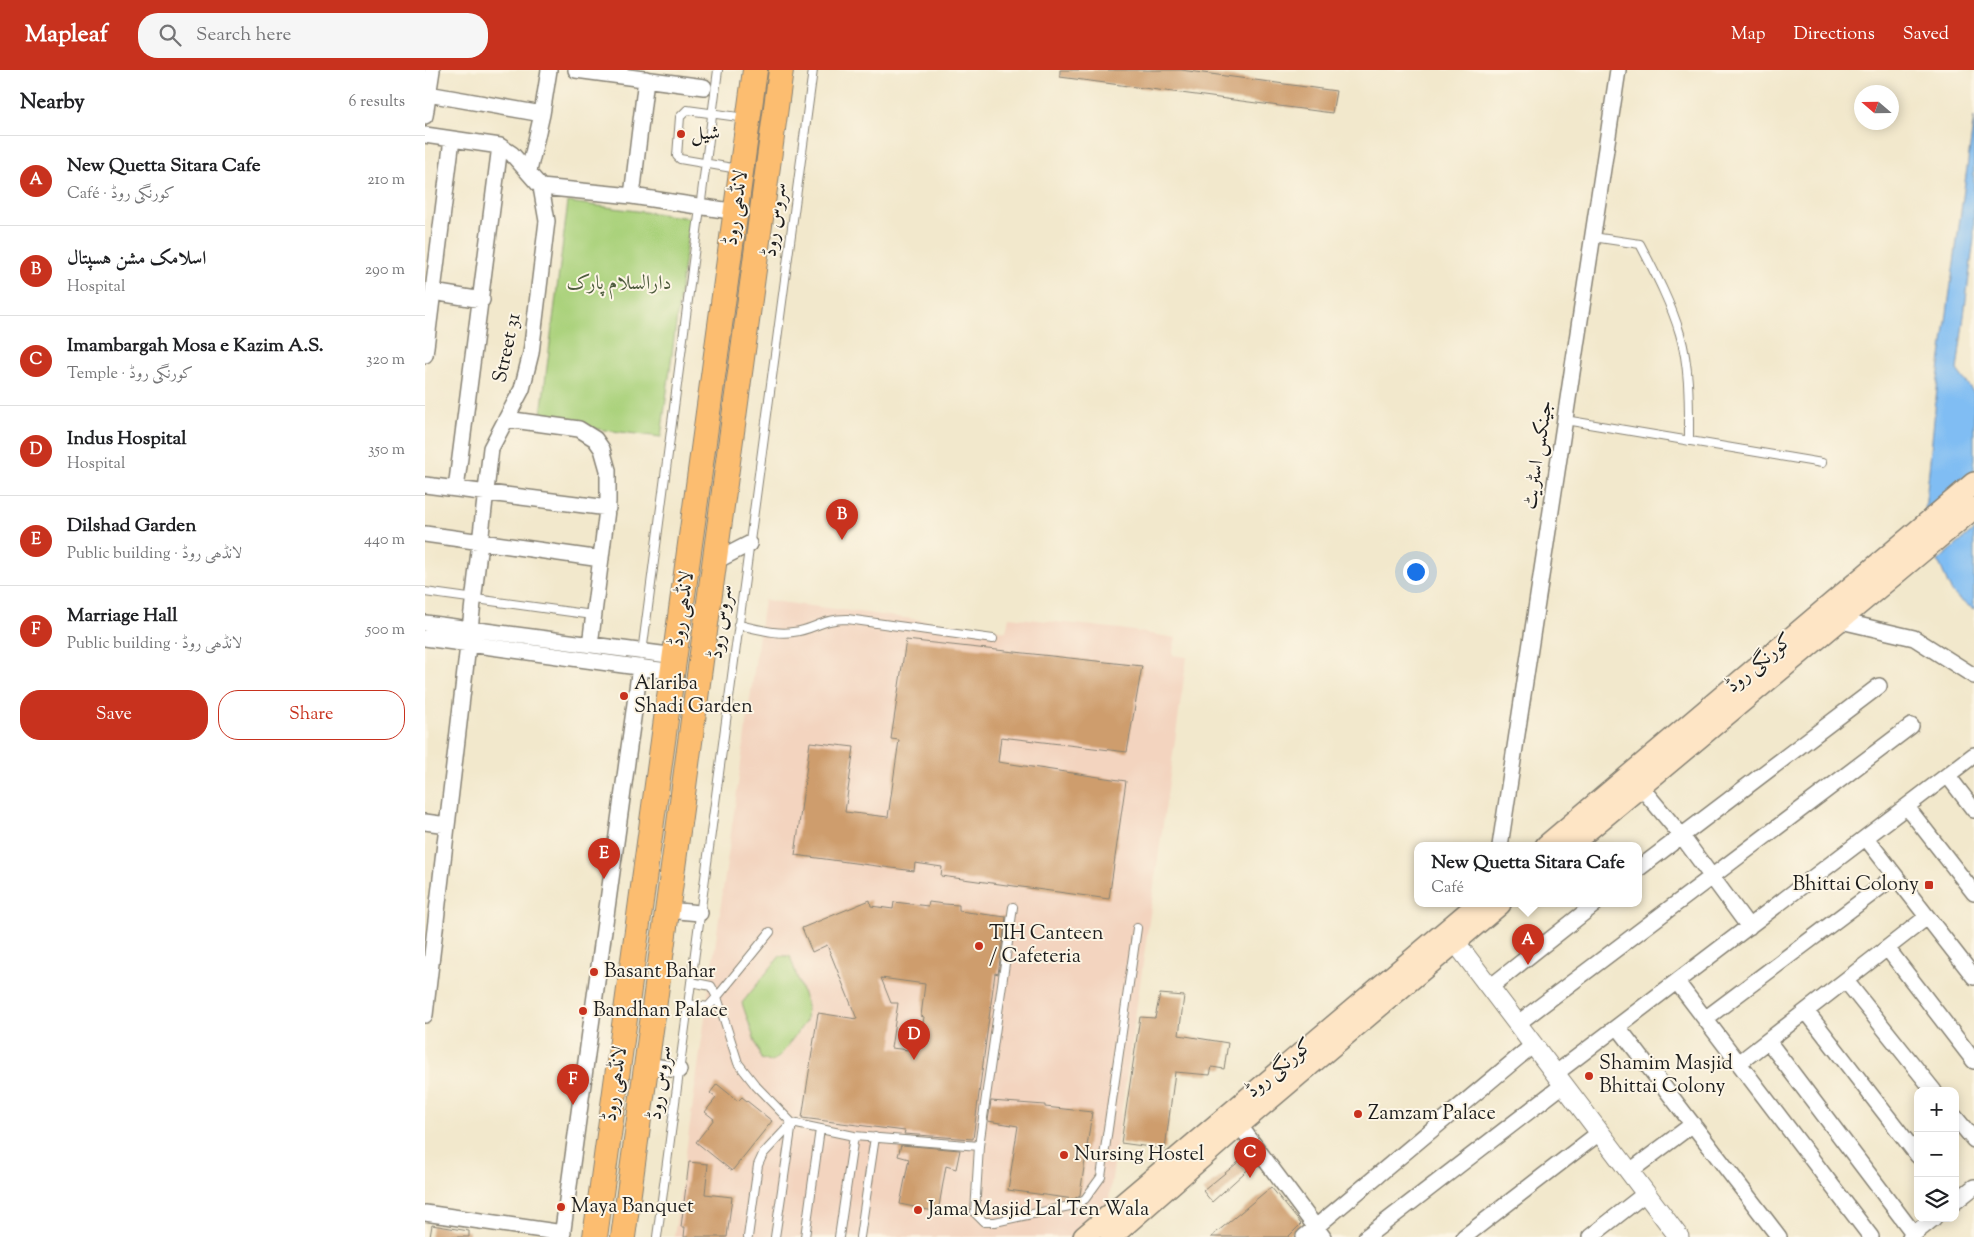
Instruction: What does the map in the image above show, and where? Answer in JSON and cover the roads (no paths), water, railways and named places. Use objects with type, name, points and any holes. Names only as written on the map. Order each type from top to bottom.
[{"type":"main road","name":"لانڈھی روڈ","points":[[595,1237],[743,169],[755,70]]},
{"type":"main road","name":"لانڈھی روڈ","points":[[623,1237],[781,70]]},
{"type":"main road","name":"کورنگی روڈ","points":[[1574,842],[1640,786],[1813,632],[1841,621],[1974,483]]},
{"type":"main road","name":"کورنگی روڈ","points":[[1551,842],[1813,632],[1914,547],[1974,508]]},
{"type":"main road","name":"کورنگی روڈ","points":[[1084,1237],[1234,1118],[1450,936],[1489,907]]},
{"type":"main road","name":"کورنگی روڈ","points":[[1111,1237],[1234,1118]]},
{"type":"street","points":[[425,116],[432,70]]},
{"type":"street","points":[[529,172],[543,114],[549,70]]},
{"type":"street","points":[[576,70],[654,76],[703,86]]},
{"type":"street","name":"جینکس اسٹریٹ","points":[[1501,842],[1618,70]]},
{"type":"street","points":[[631,196],[654,76]]},
{"type":"street","points":[[428,94],[543,114]]},
{"type":"street","points":[[425,135],[500,146],[456,489]]},
{"type":"street","points":[[425,355],[451,138]]},
{"type":"street","name":"Street 31","points":[[425,1015],[491,448],[522,389],[531,353],[547,221],[541,187],[529,172],[500,146]]},
{"type":"street","points":[[541,187],[631,196],[737,212]]},
{"type":"street","points":[[433,292],[481,300]]},
{"type":"street","points":[[506,419],[579,429],[595,439],[602,449],[608,470],[608,508],[590,644]]},
{"type":"street","points":[[425,485],[608,508]]},
{"type":"street","points":[[425,534],[601,559]]},
{"type":"street","points":[[714,562],[749,544]]},
{"type":"street","points":[[1841,621],[1914,638],[1974,676]]},
{"type":"street","points":[[425,623],[468,636],[640,667],[675,664]]},
{"type":"street","points":[[425,638],[468,636],[590,644],[643,651],[675,664]]},
{"type":"street","points":[[425,1213],[563,1235],[640,667]]},
{"type":"street","points":[[1642,866],[1879,686]]},
{"type":"street","points":[[1517,1024],[1911,726]]},
{"type":"street","points":[[1366,1237],[1559,1079],[1618,1027],[1948,776],[1974,754]]},
{"type":"street","points":[[1948,776],[1974,810]]},
{"type":"street","points":[[1640,786],[1681,836],[1749,927]]},
{"type":"street","points":[[1907,807],[1974,893]]},
{"type":"street","points":[[425,822],[447,825]]},
{"type":"street","points":[[1866,838],[1974,977]]},
{"type":"street","points":[[1705,1019],[1895,876]]},
{"type":"street","points":[[1489,988],[1591,907]]},
{"type":"street","points":[[667,910],[700,913]]},
{"type":"street","points":[[1739,1063],[1927,917]]},
{"type":"street","points":[[1450,936],[1679,1237]]},
{"type":"street","points":[[1887,948],[1974,1061]]},
{"type":"street","points":[[1846,980],[1931,1087]]},
{"type":"street","points":[[1677,982],[1871,1237]]},
{"type":"street","points":[[1806,1011],[1914,1151]]},
{"type":"street","points":[[1618,1027],[1779,1237]]},
{"type":"street","points":[[1768,1041],[1912,1236],[1929,1222]]},
{"type":"street","points":[[1234,1118],[1314,1234],[1533,1045]]},
{"type":"street","points":[[646,1065],[679,1070]]},
{"type":"street","points":[[1959,1122],[1974,1140]]},
{"type":"street","points":[[1629,1172],[1693,1124]]},
{"type":"street","points":[[1464,1237],[1599,1133]]},
{"type":"street","points":[[1959,1199],[1974,1187]]},
{"type":"street","points":[[1590,1237],[1646,1194]]},
{"type":"lane","points":[[640,667],[718,70]]},
{"type":"lane","name":"سروس روڈ","points":[[657,1237],[813,70]]},
{"type":"lane","points":[[743,169],[680,159],[677,156],[680,117],[687,110],[749,118]]},
{"type":"lane","points":[[1593,237],[1640,244],[1661,285],[1681,335],[1688,387],[1689,441]]},
{"type":"lane","points":[[1565,420],[1822,463]]},
{"type":"lane","points":[[425,592],[473,597],[593,615]]},
{"type":"lane","points":[[738,625],[785,633],[795,632],[824,621],[847,619],[993,639]]},
{"type":"lane","points":[[1013,907],[979,1146],[975,1213],[984,1222],[995,1222],[1065,1209],[1085,1199],[1093,1190],[1103,1171],[1137,928]]},
{"type":"lane","points":[[688,1004],[708,1007],[770,932]]},
{"type":"lane","points":[[691,982],[711,986],[717,997],[738,1063],[756,1086],[792,1123],[854,1136],[979,1146]]},
{"type":"lane","points":[[748,1237],[758,1165],[763,1154],[792,1123]]},
{"type":"lane","points":[[775,1237],[792,1123]]},
{"type":"lane","points":[[805,1237],[820,1129]]},
{"type":"lane","points":[[839,1237],[854,1136]]},
{"type":"lane","points":[[860,1237],[875,1137]]},
{"type":"water","points":[[1974,117],[1974,238],[1957,370],[1974,393],[1974,479],[1924,521],[1938,379]]},
{"type":"water","points":[[1974,530],[1974,609],[1958,598],[1950,589],[1938,561]]},
{"type":"place","name":"شیل","points":[[681,134]]},
{"type":"place","name":"اسلامک مشن ہسپتال","points":[[842,540]]},
{"type":"place","name":"Alariba Shadi Garden","points":[[624,696]]},
{"type":"place","name":"Dilshad Garden","points":[[604,879]]},
{"type":"place","name":"Bhittai Colony","points":[[1929,885]]},
{"type":"place","name":"TIH Canteen / Cafeteria","points":[[979,946]]},
{"type":"place","name":"New Quetta Sitara Cafe","points":[[1528,965]]},
{"type":"place","name":"Basant Bahar","points":[[594,972]]},
{"type":"place","name":"Bandhan Palace","points":[[583,1011]]},
{"type":"place","name":"Indus Hospital","points":[[914,1060]]},
{"type":"place","name":"Shamim Masjid Bhittai Colony","points":[[1589,1076]]},
{"type":"place","name":"Marriage Hall","points":[[573,1105]]},
{"type":"place","name":"Zamzam Palace","points":[[1358,1114]]},
{"type":"place","name":"Nursing Hostel","points":[[1064,1155]]},
{"type":"place","name":"Imambargah Mosa e Kazim A.S.","points":[[1250,1178]]},
{"type":"place","name":"Maya Banquet","points":[[561,1207]]},
{"type":"place","name":"Jama Masjid Lal Ten Wala","points":[[918,1210]]},
{"type":"park label","name":"دارالسلام پارک","points":[[619,284]]}]
